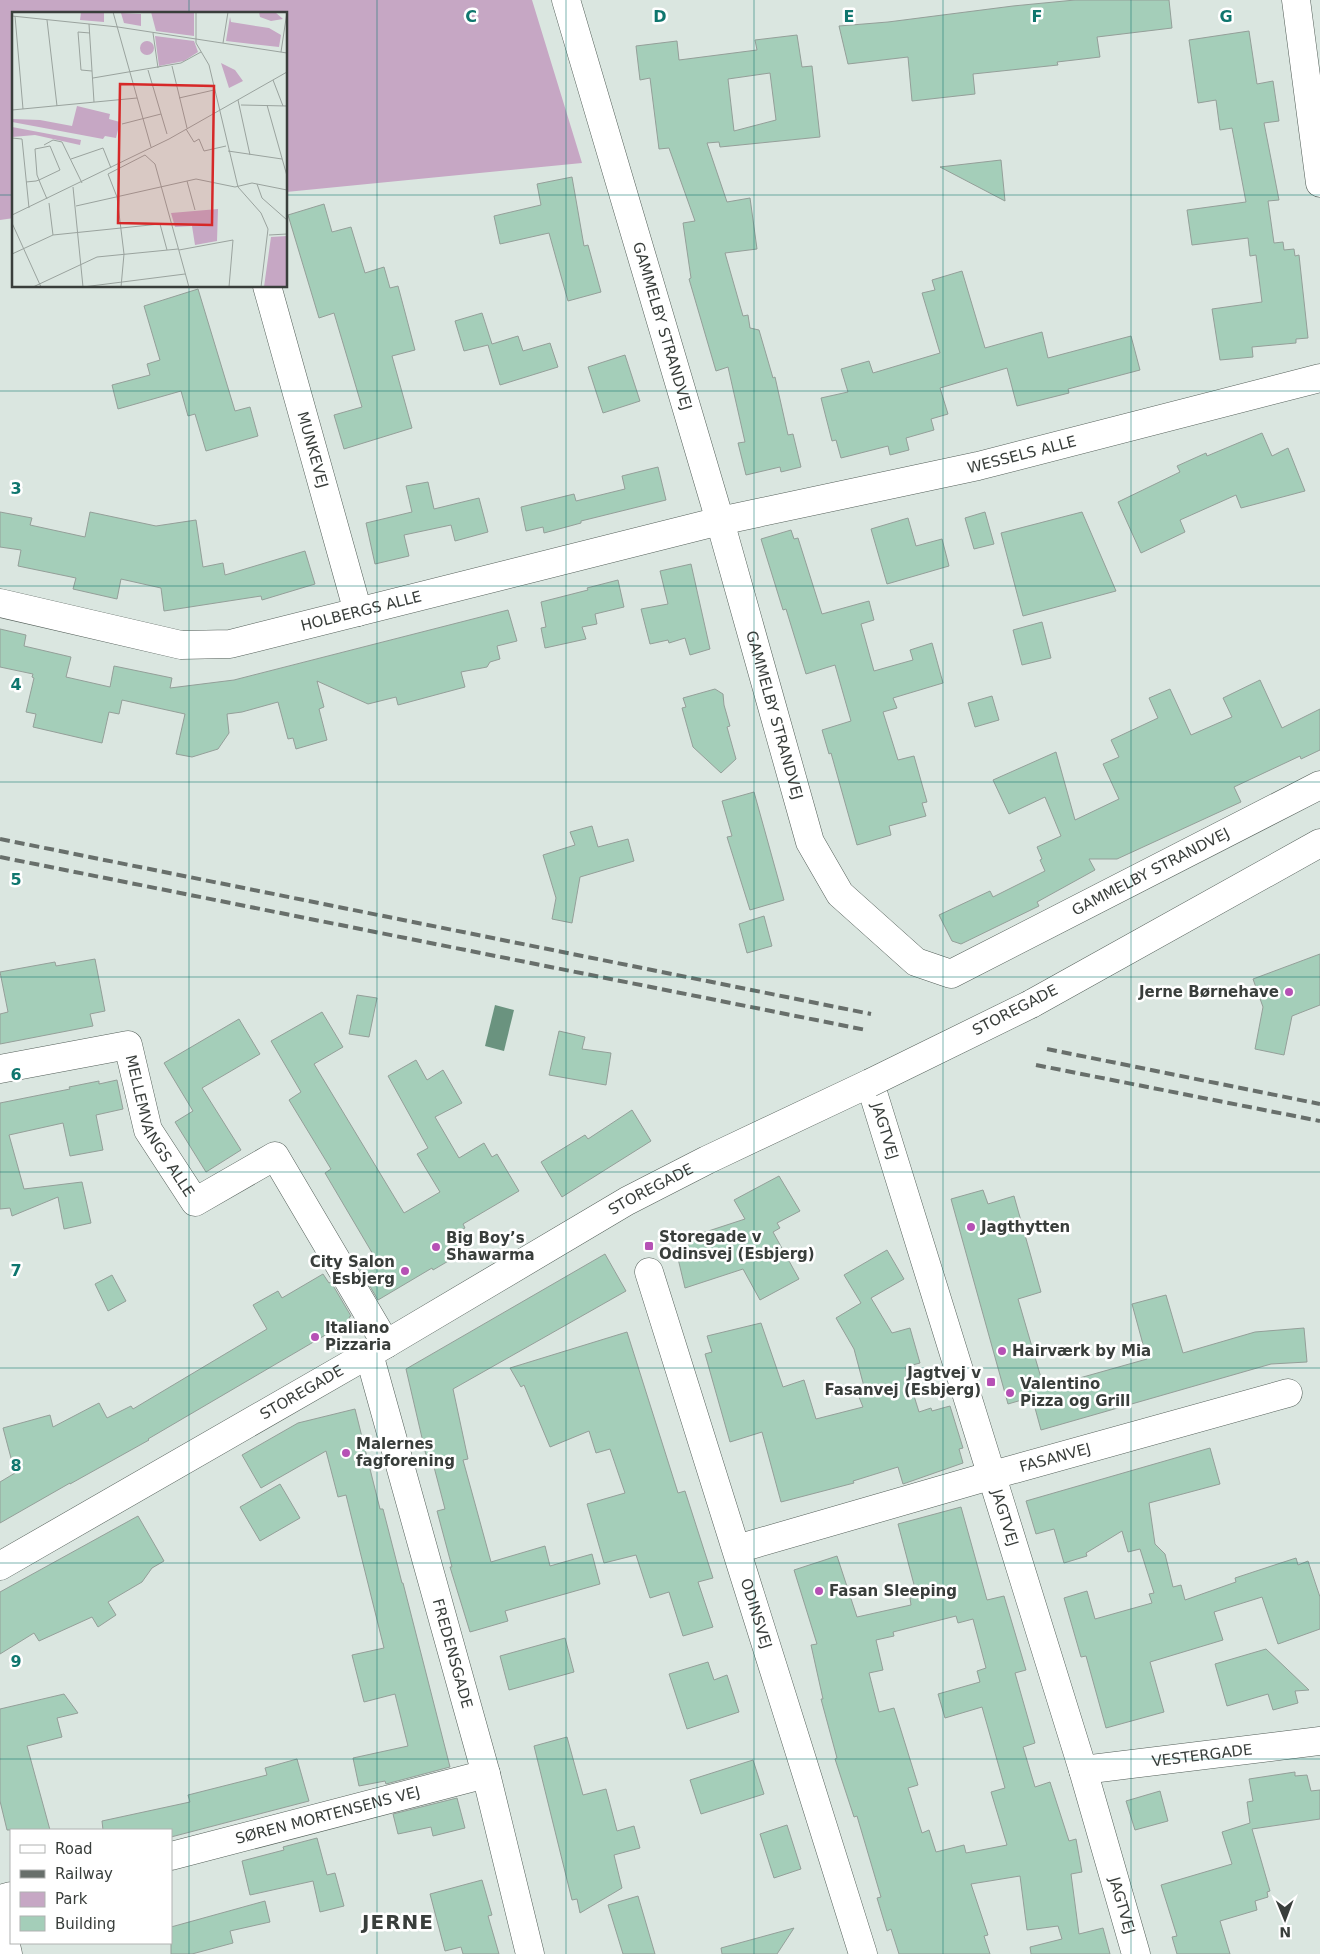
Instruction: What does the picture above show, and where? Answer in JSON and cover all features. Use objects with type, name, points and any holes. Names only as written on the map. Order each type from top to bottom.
[{"type":"street","name":"GAMMELBY STRANDVEJ","points":[[566,0],[720,520],[810,842],[840,894],[916,962],[951,974],[1320,786]]},
{"type":"street","points":[[1296,0],[1320,183]]},
{"type":"street","name":"MUNKEVEJ","points":[[268,288],[358,612]]},
{"type":"street","name":"WESSELS ALLE","points":[[720,520],[978,466],[1320,378]]},
{"type":"street","name":"HOLBERGS ALLE","points":[[0,603],[181,646],[230,644],[720,520]]},
{"type":"street","name":"STOREGADE","points":[[0,1566],[378,1349],[627,1202],[707,1160],[870,1083],[1030,1004],[1320,843]]},
{"type":"street","name":"MELLEMVANGS ALLE","points":[[0,1069],[128,1045],[148,1130],[196,1202],[275,1156],[378,1349]]},
{"type":"street","name":"JAGTVEJ","points":[[870,1083],[993,1475],[1083,1770],[1136,1954]]},
{"type":"street","name":"ODINSVEJ","points":[[649,1272],[864,1954]]},
{"type":"street","name":"FREDENSGADE","points":[[378,1349],[530,1954]]},
{"type":"street","name":"FASANVEJ","points":[[737,1549],[1288,1393]]},
{"type":"street","name":"VESTERGADE","points":[[1083,1770],[1320,1741]]},
{"type":"street","name":"SØREN MORTENSENS VEJ","points":[[172,1856],[486,1774]]},
{"type":"street","points":[[0,1919],[8,1954]]},
{"type":"green space","points":[[0,0],[532,0],[582,163],[288,192],[288,12],[12,12],[12,218],[0,220]]},
{"type":"shaded area","points":[[495,1005],[514,1010],[504,1051],[485,1046]]},
{"type":"building","points":[[1075,0],[1169,0],[1172,28],[1097,37],[1100,57],[1057,62],[1058,65],[973,74],[975,94],[912,101],[908,57],[848,64],[839,26],[888,22]]},
{"type":"building","points":[[1249,31],[1257,84],[1273,81],[1279,121],[1264,123],[1279,200],[1268,201],[1274,243],[1283,242],[1284,250],[1294,249],[1295,256],[1299,255],[1308,338],[1296,339],[1296,343],[1252,347],[1253,357],[1220,360],[1212,309],[1262,302],[1256,255],[1250,256],[1248,238],[1192,245],[1187,210],[1246,202],[1232,128],[1220,130],[1216,100],[1198,103],[1189,40]]},
{"type":"building","points":[[797,35],[802,67],[812,66],[820,137],[720,147],[719,142],[707,143],[727,202],[750,198],[757,249],[725,253],[743,316],[748,315],[750,328],[759,330],[773,378],[775,377],[788,435],[793,434],[801,467],[781,472],[780,467],[746,475],[738,443],[745,442],[728,367],[716,371],[689,279],[691,278],[683,223],[695,221],[669,148],[659,149],[650,78],[640,80],[636,46],[677,41],[679,60],[757,50],[755,40]],"holes":[[[770,73],[776,120],[734,131],[728,79]]]},
{"type":"building","points":[[1001,160],[1005,201],[940,167]]},
{"type":"building","points":[[572,177],[584,246],[588,245],[601,292],[568,301],[549,233],[500,244],[494,216],[541,205],[537,184]]},
{"type":"building","points":[[324,204],[332,232],[351,227],[365,273],[384,267],[390,288],[398,286],[415,350],[392,356],[412,428],[344,449],[334,415],[362,407],[334,313],[319,318],[288,215]]},
{"type":"building","points":[[962,271],[985,348],[1042,332],[1048,358],[1131,336],[1140,370],[1068,389],[1069,393],[1017,406],[1007,368],[940,388],[948,414],[931,419],[934,430],[906,438],[909,450],[890,455],[888,446],[841,458],[836,440],[832,441],[821,398],[848,392],[841,369],[869,361],[873,373],[940,353],[922,293],[935,290],[932,280]]},
{"type":"building","points":[[198,289],[235,411],[250,407],[258,436],[206,451],[195,414],[188,416],[181,391],[118,409],[112,385],[150,375],[147,364],[160,360],[144,306]]},
{"type":"building","points":[[482,313],[492,344],[518,336],[523,351],[550,343],[558,367],[500,385],[488,345],[464,351],[455,321]]},
{"type":"building","points":[[625,355],[640,401],[603,413],[588,367]]},
{"type":"building","points":[[1262,433],[1272,456],[1288,448],[1305,491],[1241,508],[1236,495],[1180,520],[1185,532],[1141,553],[1118,502],[1180,472],[1177,466],[1206,453],[1207,456]]},
{"type":"building","points":[[658,467],[666,500],[581,521],[581,523],[544,533],[543,527],[526,531],[521,507],[574,494],[576,501],[625,489],[622,476]]},
{"type":"building","points":[[428,482],[434,509],[479,498],[488,532],[455,541],[451,525],[404,535],[409,556],[375,564],[366,523],[412,512],[406,486]]},
{"type":"building","points":[[0,512],[32,518],[30,525],[85,537],[90,512],[156,526],[196,520],[203,567],[223,563],[225,575],[305,551],[315,584],[262,600],[261,596],[164,611],[161,588],[121,579],[117,599],[73,589],[76,578],[18,566],[21,550],[0,547]]},
{"type":"building","points":[[985,512],[994,544],[974,549],[965,518]]},
{"type":"building","points":[[1082,512],[1116,591],[1023,616],[1001,533]]},
{"type":"building","points":[[908,518],[916,546],[942,539],[949,566],[887,584],[871,529]]},
{"type":"building","points":[[791,530],[794,539],[798,538],[822,614],[869,601],[874,620],[861,624],[874,671],[913,660],[910,650],[932,643],[943,683],[893,698],[897,708],[883,712],[898,760],[914,756],[927,802],[922,803],[926,816],[889,826],[891,835],[857,845],[831,753],[829,754],[822,730],[851,721],[835,665],[806,674],[786,609],[783,610],[761,539]]},
{"type":"building","points":[[691,564],[710,649],[690,655],[685,638],[669,643],[668,640],[650,644],[641,609],[668,604],[660,571]]},
{"type":"building","points":[[618,580],[624,607],[595,614],[597,624],[582,627],[586,639],[545,648],[541,628],[546,627],[541,602]]},
{"type":"building","points":[[508,610],[517,641],[497,646],[500,659],[490,662],[487,667],[461,672],[465,687],[398,705],[396,697],[368,704],[317,681],[324,707],[319,709],[327,740],[296,749],[293,738],[288,739],[278,702],[227,714],[229,733],[218,749],[192,757],[176,754],[185,714],[122,700],[119,714],[109,712],[102,743],[33,727],[36,714],[26,712],[34,678],[32,677],[33,674],[0,667],[0,629],[26,635],[24,646],[71,657],[66,677],[110,687],[114,666],[172,678],[170,688],[234,680]]},
{"type":"building","points":[[1042,622],[1051,658],[1022,665],[1013,630]]},
{"type":"building","points":[[1260,680],[1282,728],[1320,709],[1320,750],[1301,759],[1300,756],[1234,787],[1241,802],[1117,859],[1089,859],[1095,870],[1037,902],[1039,906],[961,944],[952,941],[939,915],[990,891],[993,897],[1045,871],[1037,847],[1061,836],[1045,797],[1009,814],[993,780],[1056,752],[1075,820],[1119,799],[1103,764],[1119,757],[1111,740],[1158,718],[1149,698],[1170,689],[1191,735],[1232,717],[1223,698]]},
{"type":"building","points":[[715,689],[723,694],[730,726],[727,727],[736,759],[721,773],[693,747],[682,708],[686,707],[683,698]]},
{"type":"building","points":[[992,696],[999,720],[975,727],[968,703]]},
{"type":"building","points":[[754,792],[784,900],[750,910],[727,837],[732,836],[722,801]]},
{"type":"building","points":[[592,826],[598,847],[628,839],[634,861],[580,877],[572,923],[552,919],[556,898],[543,855],[575,845],[570,832]]},
{"type":"building","points":[[764,916],[772,946],[747,953],[739,924]]},
{"type":"building","name":"Jerne Børnehave","points":[[1320,954],[1320,1005],[1292,1016],[1284,1055],[1255,1049],[1263,1007],[1253,979]]},
{"type":"building","points":[[95,959],[105,1011],[90,1014],[93,1026],[0,1044],[0,1014],[8,1012],[0,972],[55,962],[56,966]]},
{"type":"building","points":[[357,995],[377,998],[369,1037],[349,1034]]},
{"type":"building","points":[[322,1012],[343,1047],[314,1064],[404,1213],[440,1192],[417,1154],[428,1148],[388,1076],[416,1060],[427,1080],[443,1070],[462,1103],[435,1117],[459,1158],[484,1143],[492,1157],[497,1154],[519,1191],[463,1224],[465,1228],[452,1235],[462,1253],[433,1270],[432,1268],[378,1300],[358,1266],[374,1256],[325,1173],[331,1169],[289,1100],[301,1092],[271,1041]]},
{"type":"building","points":[[239,1019],[260,1054],[202,1088],[241,1150],[206,1172],[175,1122],[193,1111],[164,1063]]},
{"type":"building","points":[[559,1031],[585,1037],[582,1049],[611,1053],[606,1085],[549,1075]]},
{"type":"building","points":[[117,1080],[123,1109],[96,1115],[103,1150],[70,1156],[63,1123],[9,1135],[24,1189],[82,1182],[91,1223],[64,1229],[58,1197],[12,1216],[10,1208],[0,1209],[0,1103],[70,1089],[69,1087],[99,1081],[99,1084]]},
{"type":"building","points":[[632,1110],[651,1141],[562,1197],[541,1162],[585,1135],[588,1139]]},
{"type":"building","points":[[779,1176],[800,1211],[777,1223],[780,1228],[773,1232],[799,1279],[760,1300],[743,1269],[685,1288],[676,1250],[689,1245],[687,1238],[745,1219],[734,1200]]},
{"type":"building","points":[[983,1190],[988,1204],[1014,1196],[1041,1292],[1018,1299],[1044,1388],[1147,1359],[1132,1304],[1166,1295],[1183,1353],[1255,1332],[1304,1328],[1307,1362],[1271,1364],[1041,1430],[1032,1397],[1008,1404],[951,1199]]},
{"type":"building","points":[[887,1250],[904,1279],[871,1298],[892,1333],[910,1328],[920,1363],[905,1367],[919,1412],[931,1408],[932,1411],[950,1406],[963,1448],[959,1449],[963,1463],[903,1484],[898,1467],[853,1481],[854,1483],[781,1502],[762,1432],[730,1442],[705,1354],[712,1352],[707,1336],[761,1323],[783,1387],[804,1380],[816,1419],[863,1407],[859,1397],[866,1394],[854,1349],[836,1318],[861,1303],[844,1275]]},
{"type":"building","points":[[605,1254],[626,1291],[453,1389],[468,1459],[463,1460],[491,1562],[545,1546],[550,1566],[592,1554],[600,1584],[505,1611],[508,1621],[470,1632],[450,1567],[452,1567],[437,1511],[445,1509],[434,1467],[429,1468],[406,1369]]},
{"type":"building","points":[[323,1274],[329,1283],[331,1282],[351,1316],[349,1317],[351,1320],[149,1440],[0,1523],[0,1482],[15,1473],[3,1428],[50,1415],[53,1427],[99,1403],[107,1418],[131,1406],[133,1409],[267,1329],[253,1305],[278,1291],[282,1298]]},
{"type":"building","points":[[112,1275],[126,1301],[108,1311],[95,1284]]},
{"type":"building","points":[[627,1332],[678,1493],[685,1491],[713,1578],[698,1582],[713,1627],[683,1636],[669,1592],[650,1598],[636,1555],[604,1563],[587,1504],[625,1493],[610,1449],[596,1453],[589,1431],[550,1447],[524,1385],[521,1387],[510,1368]]},
{"type":"building","points":[[355,1409],[380,1509],[383,1509],[403,1583],[450,1767],[386,1784],[385,1781],[359,1786],[353,1758],[408,1746],[395,1694],[364,1702],[352,1655],[384,1648],[346,1495],[338,1497],[326,1451],[261,1488],[242,1455],[298,1423]]},
{"type":"building","points":[[1210,1448],[1220,1484],[1149,1503],[1155,1544],[1165,1554],[1173,1587],[1181,1585],[1185,1600],[1236,1582],[1235,1578],[1296,1558],[1298,1565],[1308,1561],[1320,1597],[1320,1629],[1278,1644],[1262,1597],[1214,1612],[1223,1640],[1150,1662],[1164,1712],[1106,1728],[1086,1656],[1081,1657],[1064,1598],[1087,1591],[1095,1619],[1152,1603],[1149,1594],[1154,1593],[1140,1549],[1128,1552],[1122,1531],[1086,1553],[1087,1556],[1064,1563],[1054,1529],[1036,1534],[1026,1501]]},
{"type":"building","points":[[280,1484],[300,1518],[260,1541],[240,1507]]},
{"type":"building","points":[[961,1507],[987,1600],[1004,1596],[1026,1670],[1015,1673],[1035,1743],[1023,1747],[1035,1787],[1050,1782],[1069,1841],[1076,1839],[1082,1872],[1071,1874],[1079,1934],[1103,1928],[1110,1954],[1031,1954],[1030,1947],[1062,1939],[1058,1926],[1027,1930],[1020,1876],[971,1884],[988,1935],[984,1936],[990,1954],[899,1954],[891,1929],[887,1931],[877,1898],[881,1897],[857,1816],[854,1817],[835,1759],[837,1758],[821,1699],[823,1699],[811,1645],[817,1644],[794,1570],[837,1556],[857,1617],[911,1605],[910,1598],[917,1596],[898,1524]],"holes":[[[956,1616],[958,1623],[973,1619],[986,1668],[977,1671],[980,1682],[938,1694],[945,1718],[982,1707],[1005,1788],[991,1792],[1007,1845],[966,1853],[964,1845],[936,1852],[929,1830],[922,1833],[908,1788],[918,1785],[894,1708],[879,1712],[869,1673],[883,1670],[876,1640],[894,1636],[893,1632]]]},
{"type":"building","points":[[138,1516],[164,1561],[152,1568],[142,1582],[108,1602],[116,1615],[98,1627],[92,1617],[39,1641],[34,1633],[0,1654],[0,1592]]},
{"type":"building","points":[[565,1638],[574,1672],[509,1690],[500,1656]]},
{"type":"building","points":[[1266,1649],[1309,1690],[1295,1691],[1298,1703],[1273,1710],[1268,1694],[1227,1706],[1215,1664]]},
{"type":"building","points":[[708,1662],[714,1680],[727,1675],[739,1712],[687,1729],[669,1674]]},
{"type":"building","points":[[64,1694],[78,1713],[57,1718],[62,1737],[27,1746],[50,1829],[7,1830],[0,1801],[0,1709]]},
{"type":"building","points":[[567,1737],[583,1795],[606,1789],[617,1831],[634,1826],[640,1848],[614,1855],[622,1888],[580,1913],[577,1899],[572,1900],[534,1746]]},
{"type":"building","points":[[297,1759],[309,1801],[172,1837],[172,1829],[103,1829],[102,1821],[190,1802],[188,1795],[267,1775],[265,1768]]},
{"type":"building","points":[[753,1760],[764,1794],[701,1814],[690,1780]]},
{"type":"building","points":[[1295,1772],[1295,1776],[1307,1775],[1311,1791],[1320,1790],[1320,1819],[1252,1829],[1270,1891],[1267,1892],[1268,1897],[1255,1901],[1257,1910],[1220,1921],[1230,1954],[1177,1954],[1172,1937],[1177,1936],[1161,1885],[1232,1864],[1222,1832],[1250,1823],[1247,1802],[1253,1801],[1249,1779]]},
{"type":"building","points":[[1160,1791],[1168,1821],[1135,1830],[1126,1801]]},
{"type":"building","points":[[457,1798],[465,1828],[433,1836],[431,1827],[398,1834],[393,1814]]},
{"type":"building","points":[[787,1825],[801,1869],[774,1878],[760,1834]]},
{"type":"building","points":[[317,1838],[327,1875],[335,1873],[344,1906],[320,1912],[313,1881],[250,1895],[242,1861],[284,1850],[283,1847]]},
{"type":"building","points":[[482,1880],[492,1915],[488,1916],[499,1954],[463,1954],[461,1947],[445,1951],[430,1894]]},
{"type":"building","points":[[638,1896],[655,1954],[623,1954],[608,1905]]},
{"type":"building","points":[[265,1901],[270,1922],[230,1931],[233,1943],[192,1954],[171,1954],[172,1927]]},
{"type":"building","points":[[794,1928],[777,1954],[722,1954],[721,1948]]},
{"type":"railway","points":[[0,839],[871,1014]]},
{"type":"railway","points":[[0,857],[866,1030]]},
{"type":"railway","points":[[1047,1049],[1320,1104]]},
{"type":"railway","points":[[1036,1065],[1320,1121]]},
{"type":"place","name":"Jerne Børnehave","points":[[1289,992]]},
{"type":"place","name":"Jagthytten","points":[[971,1227]]},
{"type":"place","name":"Storegade v Odinsvej (Esbjerg)","points":[[649,1246]]},
{"type":"place","name":"Big Boy’s Shawarma","points":[[436,1247]]},
{"type":"place","name":"City Salon Esbjerg","points":[[405,1271]]},
{"type":"place","name":"Italiano Pizzaria","points":[[315,1337]]},
{"type":"place","name":"Hairværk by Mia","points":[[1002,1351]]},
{"type":"place","name":"Jagtvej v Fasanvej (Esbjerg)","points":[[991,1382]]},
{"type":"place","name":"Valentino Pizza og Grill","points":[[1010,1393]]},
{"type":"place","name":"Malernes fagforening","points":[[346,1453]]},
{"type":"place","name":"Fasan Sleeping","points":[[819,1591]]},
{"type":"district","name":"JERNE","points":[[398,1922]]}]
